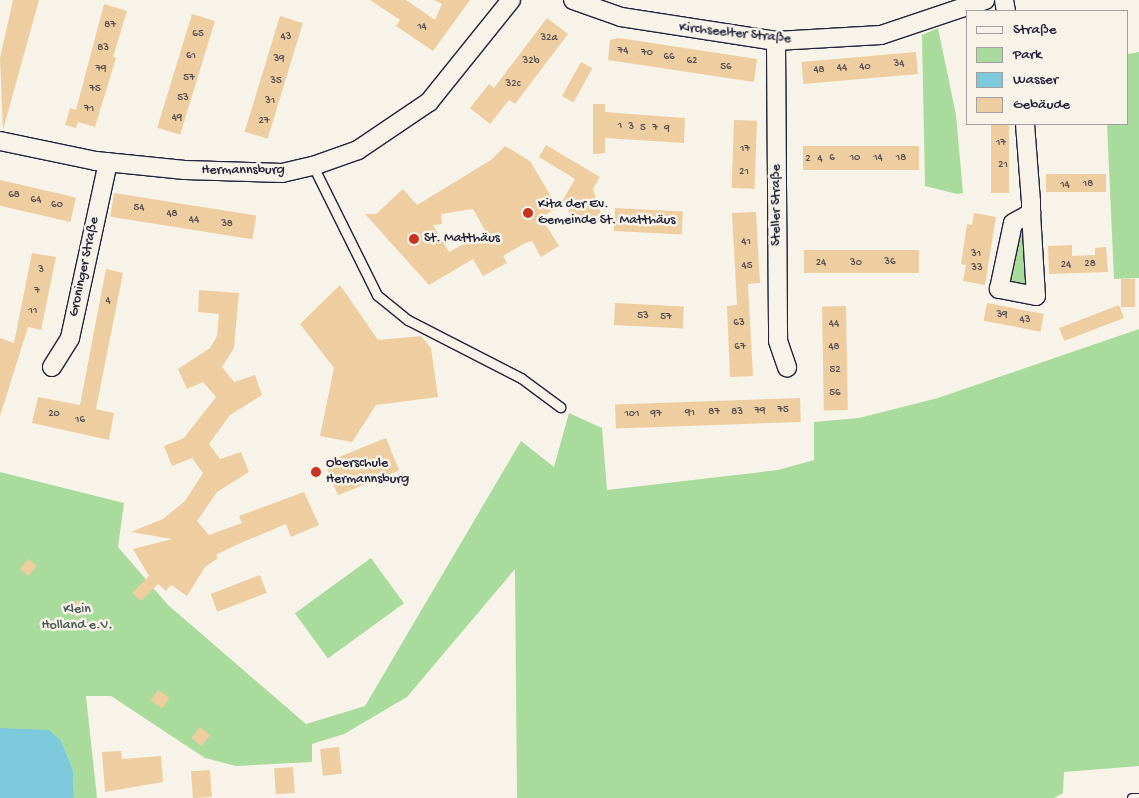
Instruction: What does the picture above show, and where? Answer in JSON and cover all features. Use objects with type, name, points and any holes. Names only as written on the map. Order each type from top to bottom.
[{"type":"street","name":"Hermannsburg","points":[[0,141],[108,162],[230,173],[282,173],[312,166],[358,150],[429,102],[511,0]]},
{"type":"street","name":"Kirchseelter Straße","points":[[573,0],[621,17],[776,41],[880,35],[985,0]]},
{"type":"street","name":"Steller Straße","points":[[776,41],[778,341],[787,367]]},
{"type":"street","points":[[1025,125],[1031,213]]},
{"type":"street","name":"Groninger Straße","points":[[52,367],[70,338],[108,162]]},
{"type":"lane","points":[[312,166],[377,295],[408,320],[521,378],[560,407]]},
{"type":"lane","points":[[1132,798],[1139,798]]},
{"type":"green space","points":[[938,28],[956,115],[963,193],[957,194],[925,186],[922,35]]},
{"type":"green space","points":[[1139,52],[1139,278],[1114,279],[1107,125],[1129,125],[1129,54]]},
{"type":"green space","points":[[1024,230],[1028,289],[1007,286],[1018,233]]},
{"type":"green space","name":"Klein Holland e.V.","points":[[1139,329],[1139,766],[1064,772],[1063,793],[1054,798],[517,798],[515,569],[407,697],[344,734],[312,744],[312,762],[236,766],[205,758],[111,696],[86,696],[97,798],[74,798],[73,770],[61,741],[0,728],[0,472],[124,503],[118,547],[168,605],[306,724],[365,706],[521,441],[554,467],[569,413],[602,428],[607,490],[778,470],[814,460],[814,422],[859,418],[938,398]]},
{"type":"green space","points":[[371,558],[404,603],[328,659],[295,613]]},
{"type":"water","points":[[0,728],[49,730],[61,741],[73,770],[74,798],[0,798]]},
{"type":"building","points":[[13,0],[39,0],[3,130],[0,58]]},
{"type":"building","points":[[370,0],[406,0],[435,20],[442,4],[434,0],[470,0],[433,51],[396,26],[400,20]]},
{"type":"building","points":[[104,4],[127,11],[113,57],[116,58],[95,127],[78,122],[76,128],[65,125],[70,108],[76,110]]},
{"type":"building","points":[[192,14],[215,21],[180,135],[157,128]]},
{"type":"building","points":[[280,16],[303,23],[268,139],[245,132]]},
{"type":"building","points":[[547,18],[568,34],[515,104],[509,100],[490,124],[470,108],[489,84],[494,88]]},
{"type":"building","points":[[619,38],[757,59],[754,82],[608,60],[610,40]]},
{"type":"building","points":[[916,52],[918,74],[803,84],[801,62]]},
{"type":"building","points":[[581,62],[592,68],[573,102],[562,96]]},
{"type":"building","points":[[593,104],[605,104],[605,112],[685,118],[684,143],[605,138],[605,153],[593,154]]},
{"type":"building","points":[[734,120],[757,121],[755,189],[732,188]]},
{"type":"building","points":[[991,125],[1009,125],[1009,193],[991,193]]},
{"type":"building","points":[[546,145],[600,177],[593,189],[601,214],[569,226],[569,202],[558,208],[575,179],[539,157]]},
{"type":"building","points":[[505,146],[530,161],[558,208],[541,217],[559,246],[541,257],[532,241],[525,243],[503,256],[507,263],[483,276],[473,259],[429,285],[365,214],[376,214],[403,189],[417,205],[491,160]],"holes":[[[473,209],[486,232],[449,252],[433,225],[442,224],[441,214]]]},
{"type":"building","points":[[803,146],[919,146],[919,170],[803,170]]},
{"type":"building","points":[[1046,174],[1106,174],[1106,192],[1046,192]]},
{"type":"building","points":[[0,180],[76,198],[70,222],[0,206]]},
{"type":"building","points":[[114,193],[256,216],[252,239],[110,217]]},
{"type":"building","points":[[615,208],[683,212],[682,235],[614,231]]},
{"type":"building","points":[[756,212],[760,283],[748,284],[753,376],[730,377],[727,306],[737,305],[732,213]]},
{"type":"building","points":[[974,213],[996,217],[985,285],[963,281],[966,265],[961,264],[967,224],[972,225]]},
{"type":"building","points":[[1072,245],[1072,256],[1095,255],[1095,248],[1106,247],[1108,272],[1049,274],[1048,246]]},
{"type":"building","points":[[804,250],[919,250],[919,273],[804,273]]},
{"type":"building","points":[[32,253],[56,257],[41,330],[28,327],[0,416],[0,338],[14,343]]},
{"type":"building","points":[[106,269],[123,273],[96,409],[114,413],[109,440],[32,423],[38,397],[80,405]]},
{"type":"building","points":[[1121,279],[1135,279],[1135,307],[1121,307]]},
{"type":"building","points":[[340,285],[378,340],[421,336],[431,348],[438,397],[376,405],[352,442],[320,436],[334,368],[300,324]]},
{"type":"building","points":[[199,290],[239,293],[234,348],[222,367],[234,382],[255,375],[262,395],[230,415],[209,444],[220,459],[241,452],[249,472],[217,492],[197,521],[209,535],[242,523],[239,516],[304,492],[319,525],[291,537],[286,524],[236,545],[216,555],[218,558],[205,567],[187,596],[171,585],[166,591],[158,584],[141,601],[132,593],[149,576],[133,549],[172,539],[131,532],[163,519],[185,501],[203,473],[192,458],[172,466],[164,446],[184,438],[216,397],[203,382],[187,389],[178,369],[210,348],[217,336],[219,314],[198,312]]},
{"type":"building","points":[[615,303],[684,307],[683,329],[614,325]]},
{"type":"building","points":[[987,303],[1044,314],[1040,332],[984,321]]},
{"type":"building","points":[[1119,305],[1124,318],[1064,341],[1059,328]]},
{"type":"building","points":[[822,306],[846,306],[848,410],[824,410]]},
{"type":"building","points":[[800,398],[801,422],[616,428],[615,404]]},
{"type":"building","points":[[386,438],[399,470],[338,495],[325,463]]},
{"type":"building","points":[[28,559],[37,566],[29,576],[20,569]]},
{"type":"building","points":[[260,575],[267,593],[217,612],[211,594]]},
{"type":"building","points":[[78,600],[86,609],[76,618],[68,609]]},
{"type":"building","points":[[158,690],[170,698],[162,709],[151,701]]},
{"type":"building","points":[[200,727],[210,735],[201,746],[191,738]]},
{"type":"building","points":[[339,747],[342,774],[323,776],[320,749]]},
{"type":"building","points":[[121,751],[122,759],[161,756],[163,782],[105,792],[102,752]]},
{"type":"building","points":[[293,767],[295,793],[276,794],[274,768]]},
{"type":"building","points":[[210,770],[212,797],[193,798],[191,771]]},
{"type":"place","name":"Kita der Ev. Gemeinde St. Matthäus","points":[[528,213]]},
{"type":"place","name":"St. Matthäus","points":[[414,239]]},
{"type":"place","name":"Oberschule Hermannsburg","points":[[316,472]]}]
